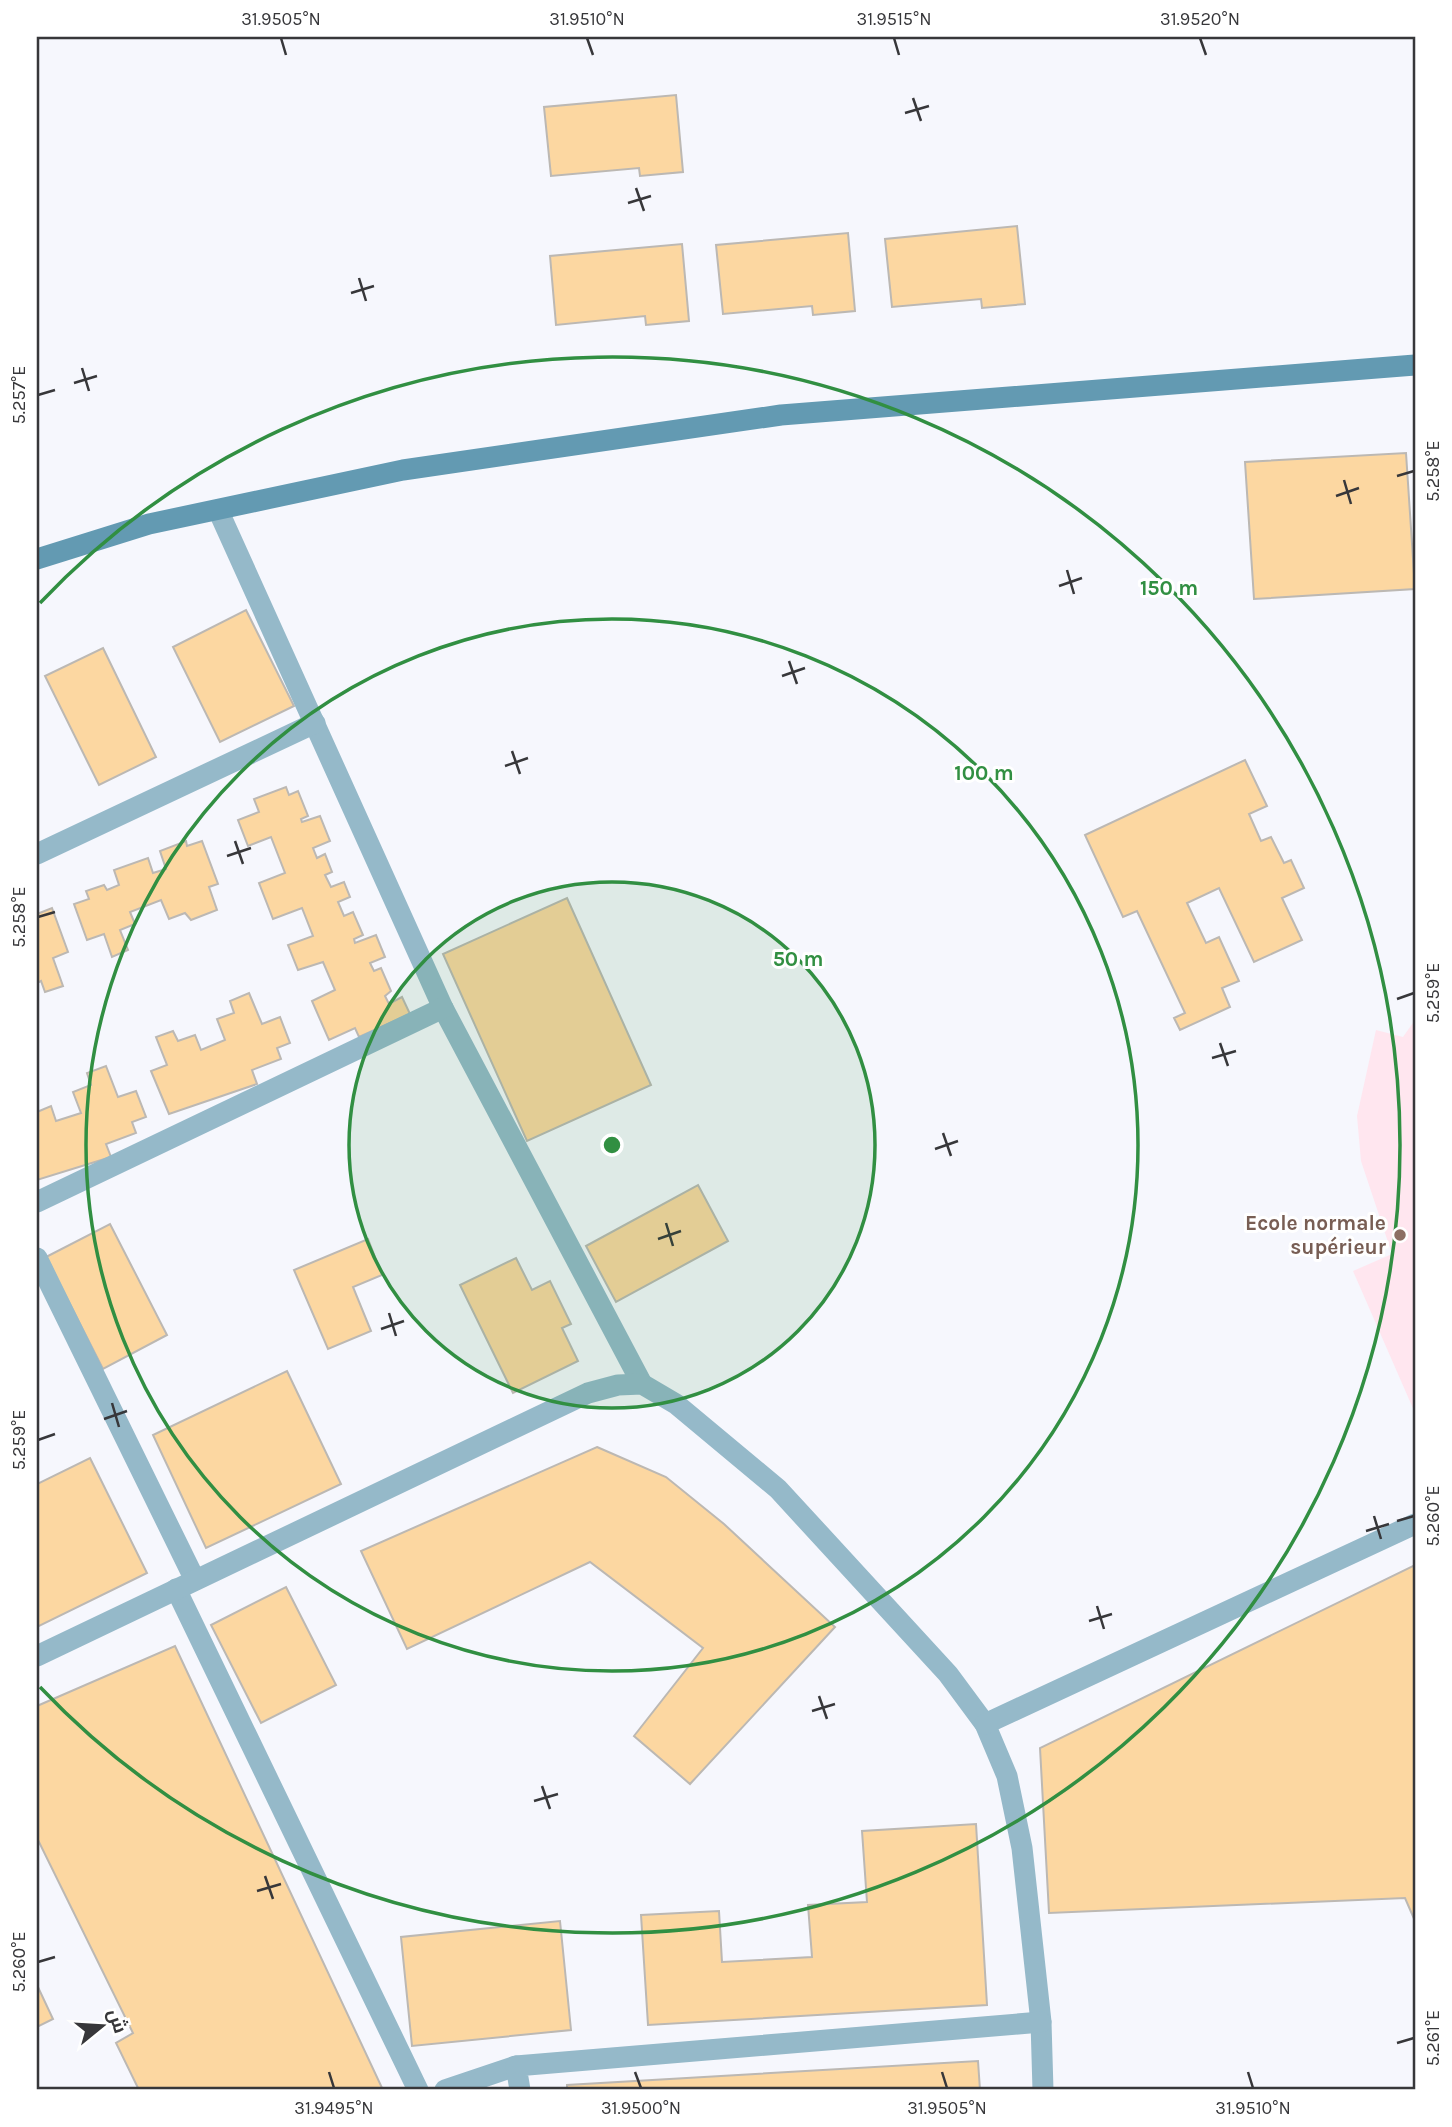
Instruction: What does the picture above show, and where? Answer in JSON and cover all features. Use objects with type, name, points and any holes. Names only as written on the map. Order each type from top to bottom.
[{"type":"street","points":[[37,559],[149,524],[404,470],[781,415],[1415,365]]},
{"type":"street","points":[[218,510],[443,1008],[642,1384],[676,1404],[778,1489],[948,1674],[985,1724],[1007,1776],[1022,1848],[1041,2022],[1043,2090]]},
{"type":"street","points":[[37,854],[315,723]]},
{"type":"street","points":[[37,1202],[443,1008]]},
{"type":"street","points":[[37,1258],[418,2090]]},
{"type":"street","points":[[37,1656],[588,1394],[618,1385],[642,1384]]},
{"type":"street","points":[[985,1724],[1415,1524]]},
{"type":"street","points":[[445,2090],[516,2066],[1041,2022]]},
{"type":"street","points":[[516,2066],[520,2090]]},
{"type":"shaded area","name":"Ecole normale supérieur","points":[[1415,1020],[1415,1413],[1353,1271],[1392,1254],[1361,1161],[1357,1116],[1376,1030],[1403,1037]]},
{"type":"building","points":[[676,95],[683,172],[640,176],[639,168],[551,176],[544,107]]},
{"type":"building","points":[[1017,226],[1025,304],[982,308],[981,299],[892,307],[885,239]]},
{"type":"building","points":[[848,233],[855,311],[813,315],[812,306],[723,314],[716,245]]},
{"type":"building","points":[[682,244],[689,321],[646,325],[645,316],[556,325],[550,256]]},
{"type":"building","points":[[1406,453],[1415,589],[1254,599],[1245,462]]},
{"type":"building","points":[[246,610],[294,706],[220,742],[173,647]]},
{"type":"building","points":[[103,648],[156,757],[99,785],[45,676]]},
{"type":"building","points":[[1245,760],[1267,806],[1249,814],[1261,841],[1271,837],[1284,863],[1291,860],[1304,888],[1282,898],[1302,940],[1254,962],[1219,888],[1187,903],[1206,943],[1219,937],[1239,981],[1222,988],[1230,1007],[1180,1030],[1174,1018],[1185,1013],[1137,911],[1123,917],[1085,835]]},
{"type":"building","points":[[286,787],[289,795],[298,791],[308,816],[301,819],[302,822],[320,816],[330,841],[313,848],[317,858],[325,854],[332,872],[325,875],[331,887],[344,882],[350,897],[338,902],[344,916],[353,912],[363,935],[354,939],[355,943],[376,935],[385,957],[370,963],[374,971],[381,968],[391,991],[385,996],[389,1004],[402,997],[410,1014],[359,1037],[355,1028],[329,1040],[312,1001],[335,990],[323,962],[298,970],[288,945],[313,936],[302,908],[273,919],[259,883],[285,873],[271,837],[248,846],[238,820],[259,812],[254,799]]},
{"type":"building","points":[[186,841],[187,846],[202,841],[218,884],[209,887],[217,910],[191,920],[185,913],[169,919],[161,900],[130,912],[135,924],[120,930],[128,950],[112,957],[104,934],[87,940],[74,904],[89,899],[86,891],[104,885],[107,890],[119,885],[114,870],[148,858],[153,873],[166,869],[160,851]]},
{"type":"building","points":[[567,898],[651,1085],[527,1141],[443,954]]},
{"type":"building","points":[[52,908],[68,952],[53,958],[63,986],[45,992],[41,981],[37,983],[37,914]]},
{"type":"building","points":[[249,993],[262,1024],[280,1017],[290,1043],[277,1048],[281,1059],[252,1070],[257,1084],[169,1114],[151,1071],[167,1065],[156,1037],[173,1031],[178,1041],[195,1035],[201,1050],[225,1040],[217,1019],[234,1013],[230,1001]]},
{"type":"building","points":[[106,1066],[118,1097],[136,1091],[146,1117],[132,1122],[136,1133],[106,1144],[111,1157],[37,1180],[37,1112],[51,1106],[56,1121],[81,1113],[73,1092],[91,1085],[87,1073]]},
{"type":"building","points":[[698,1185],[728,1241],[616,1302],[586,1246]]},
{"type":"building","points":[[110,1224],[167,1335],[103,1369],[46,1257]]},
{"type":"building","points":[[368,1239],[382,1275],[353,1287],[371,1331],[328,1349],[294,1270]]},
{"type":"building","points":[[516,1258],[532,1290],[550,1281],[571,1324],[562,1328],[578,1361],[513,1393],[460,1285]]},
{"type":"building","points":[[287,1371],[341,1484],[206,1548],[153,1435]]},
{"type":"building","points":[[597,1447],[666,1477],[724,1524],[835,1627],[690,1784],[634,1736],[703,1648],[590,1562],[407,1649],[361,1551]]},
{"type":"building","points":[[90,1458],[147,1573],[37,1627],[37,1484]]},
{"type":"building","points":[[1415,1565],[1415,1921],[1405,1898],[1049,1913],[1040,1748]]},
{"type":"building","points":[[286,1587],[336,1685],[261,1723],[211,1625]]},
{"type":"building","points":[[175,1646],[383,2090],[139,2090],[116,2043],[133,2033],[37,1838],[37,1706]]},
{"type":"building","points":[[976,1824],[987,2005],[648,2025],[641,1915],[719,1911],[722,1962],[812,1957],[808,1905],[867,1902],[862,1831]]},
{"type":"building","points":[[560,1921],[571,2030],[412,2046],[401,1937]]},
{"type":"building","points":[[37,1985],[53,2019],[37,2027]]},
{"type":"building","points":[[978,2061],[980,2090],[567,2090],[567,2085]]},
{"type":"place","name":"Ecole normale supérieur","points":[[1400,1235]]}]
